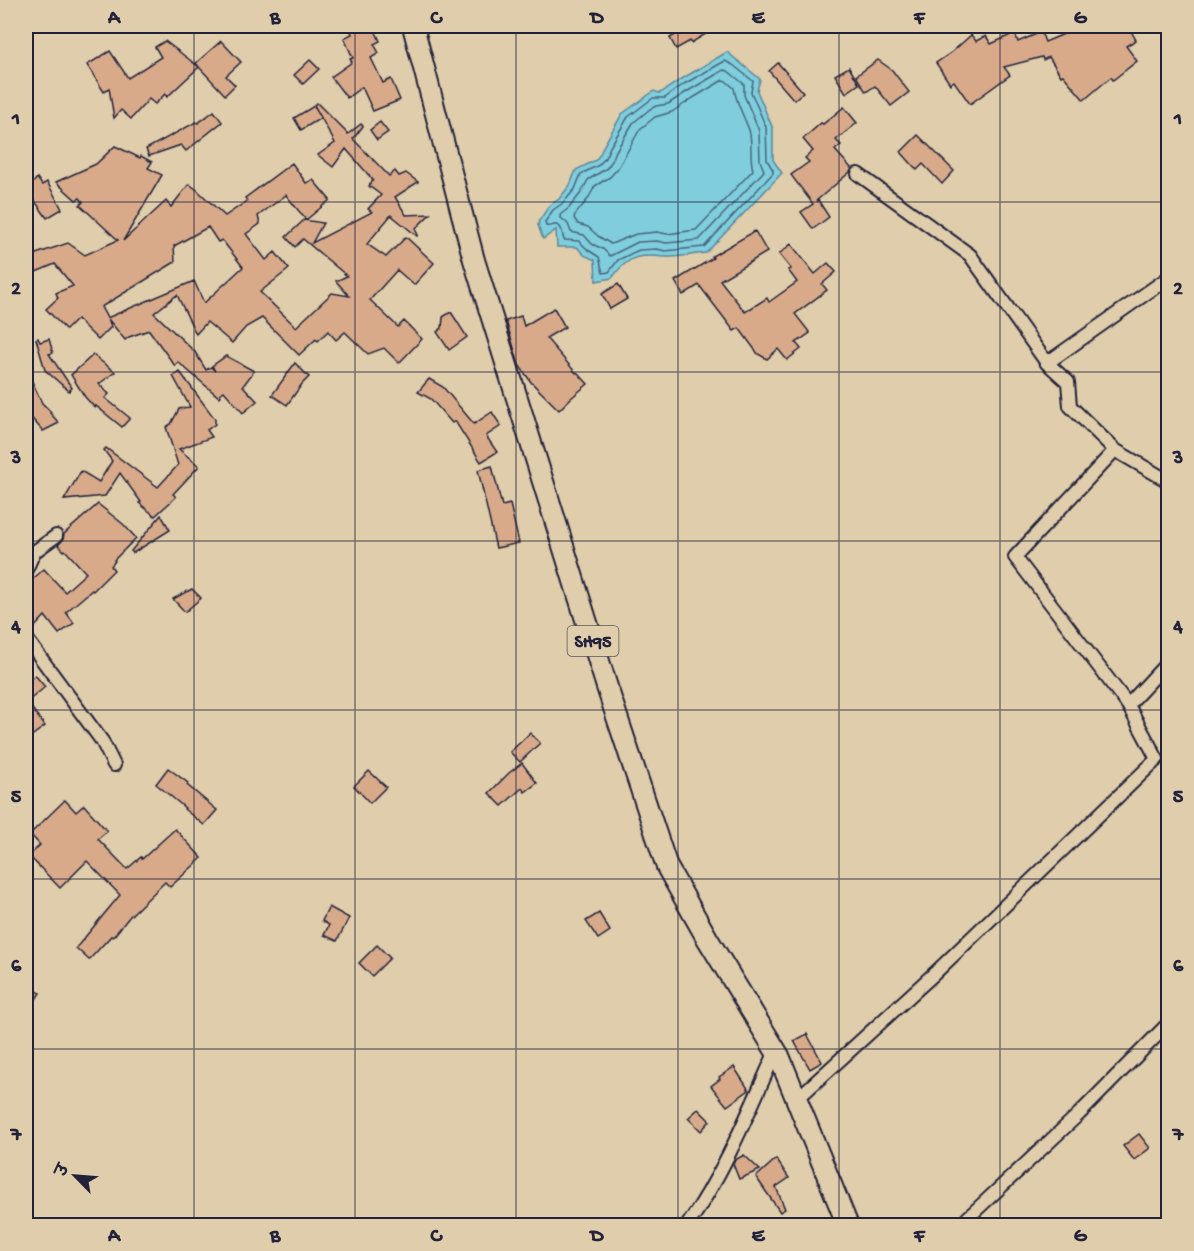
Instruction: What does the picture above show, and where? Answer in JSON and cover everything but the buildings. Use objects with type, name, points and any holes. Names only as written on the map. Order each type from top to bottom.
[{"type":"main road","name":"SH95","points":[[413,26],[474,260],[607,687],[667,867],[776,1051],[848,1226]]},
{"type":"street","points":[[858,174],[970,255],[1047,363],[1068,382],[1070,406],[1115,450],[1168,481]]},
{"type":"street","points":[[1047,363],[1168,278]]},
{"type":"street","points":[[797,1099],[935,973],[1157,759],[1128,705],[1015,557],[1115,450]]},
{"type":"street","points":[[26,570],[34,552],[56,536]]},
{"type":"street","points":[[26,638],[102,741],[114,765]]},
{"type":"street","points":[[1128,705],[1168,662]]},
{"type":"street","points":[[959,1226],[1080,1114],[1168,1024]]},
{"type":"street","points":[[687,1226],[726,1162],[776,1051]]},
{"type":"water","points":[[727,52],[760,79],[757,91],[773,129],[773,160],[782,173],[706,253],[634,258],[623,265],[612,278],[596,281],[595,260],[584,255],[577,247],[557,247],[556,230],[543,239],[538,225],[539,221],[549,206],[559,199],[570,185],[576,170],[596,160],[622,114],[654,91],[662,92]]}]
